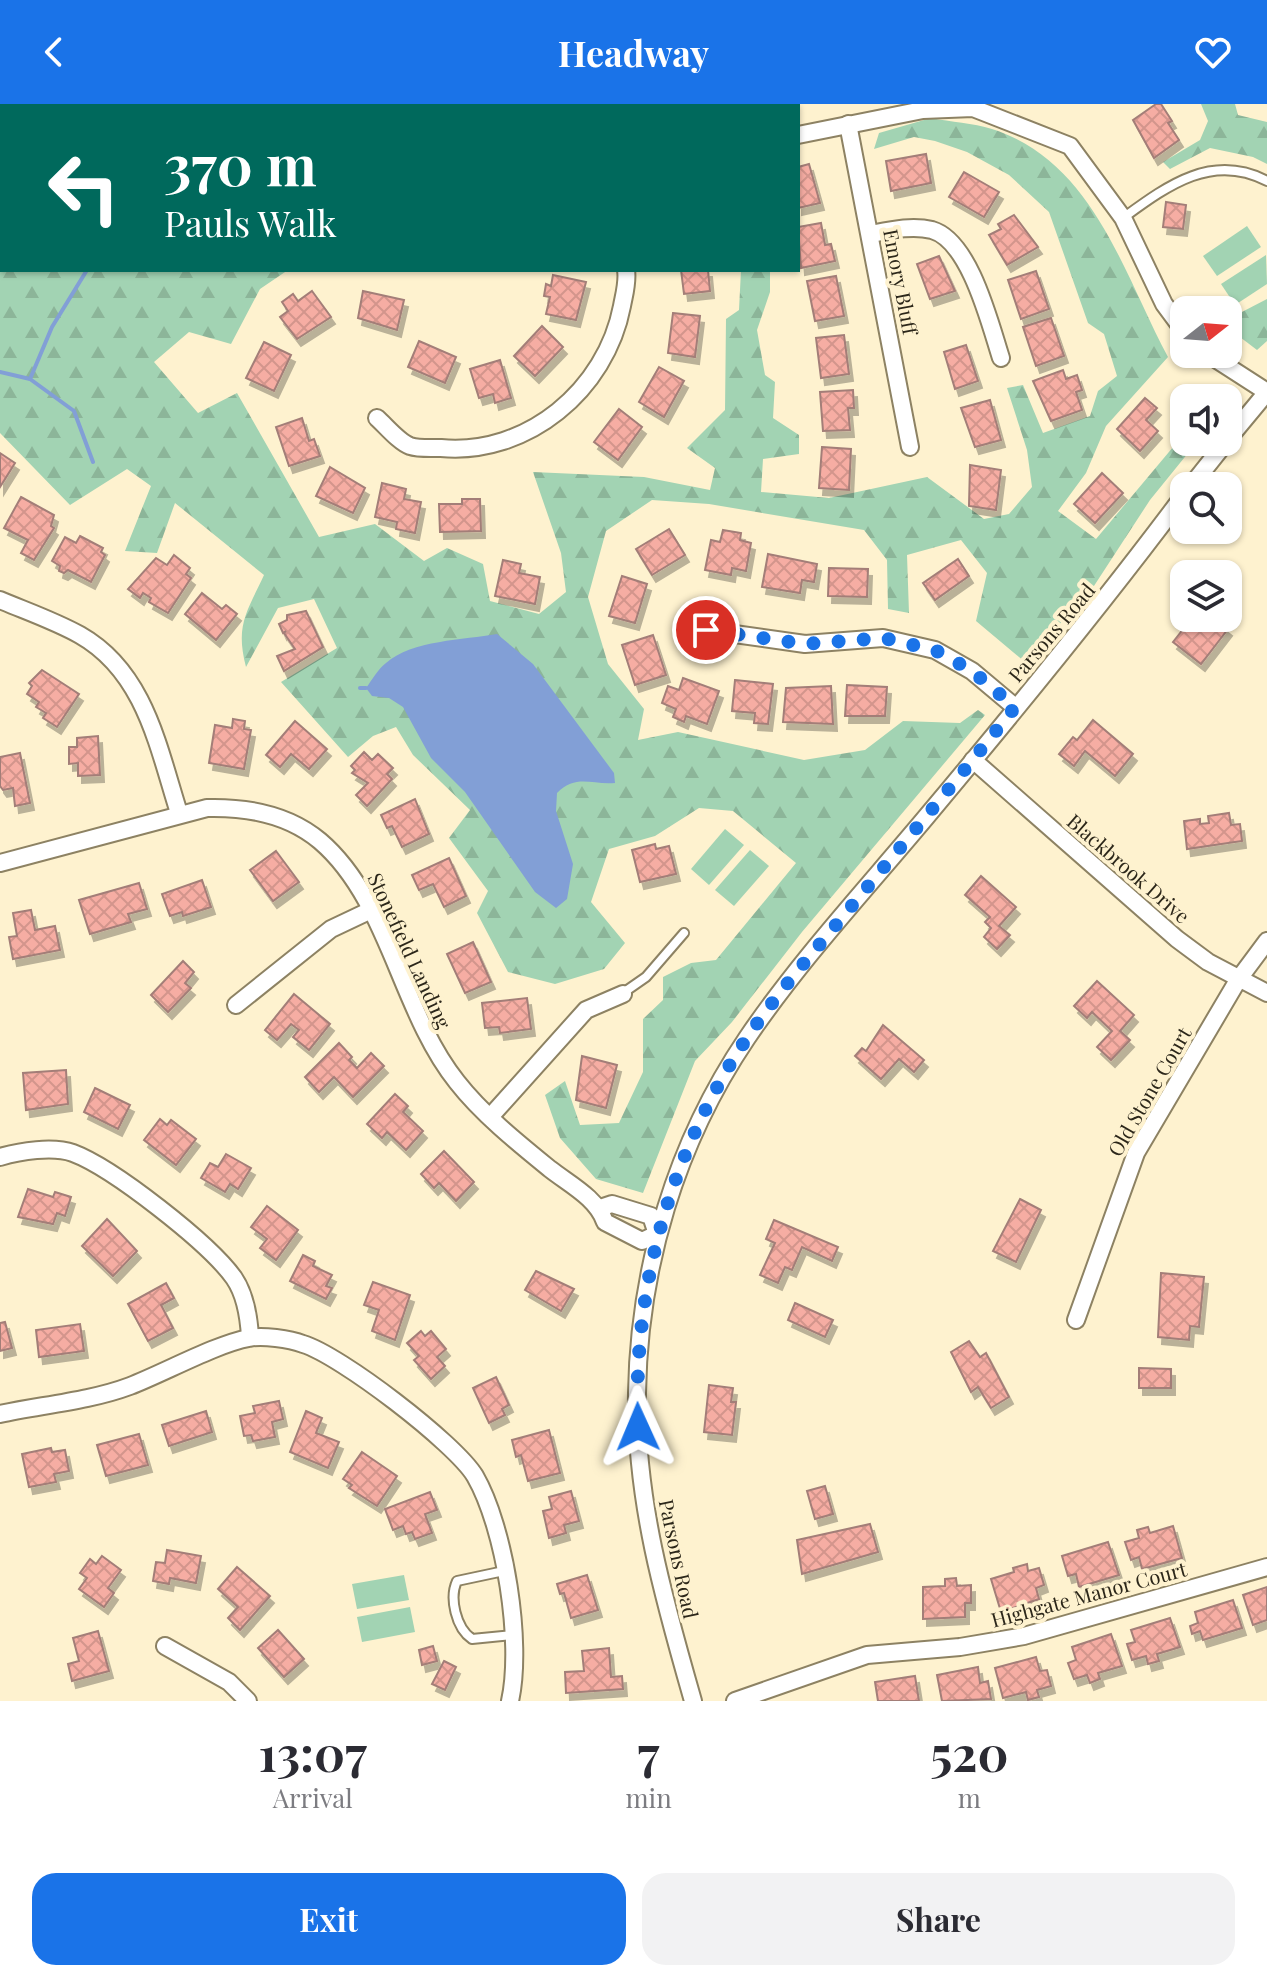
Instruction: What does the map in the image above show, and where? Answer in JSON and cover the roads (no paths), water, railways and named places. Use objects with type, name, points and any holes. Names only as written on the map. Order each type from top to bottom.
[{"type":"street","points":[[800,135],[923,110],[973,108],[1070,146],[1123,218],[1170,312]]},
{"type":"street","name":"Emory Bluff","points":[[848,124],[910,447]]},
{"type":"street","points":[[871,234],[911,227],[934,231],[949,238],[963,258],[986,310],[1001,358]]},
{"type":"street","points":[[377,418],[408,445],[466,451],[493,446],[544,423],[570,404],[591,378],[617,329],[626,272]]},
{"type":"street","points":[[1230,368],[1267,392],[1242,423]]},
{"type":"street","points":[[1202,472],[1215,456]]},
{"type":"street","name":"Parsons Road","points":[[693,1701],[653,1552],[639,1458],[639,1346],[657,1234],[694,1135],[747,1039],[786,985],[1103,605],[1170,514]]},
{"type":"street","points":[[0,600],[79,634],[119,666],[146,710],[179,813]]},
{"type":"street","points":[[706,630],[805,644],[883,638],[935,650],[972,671],[1015,707]]},
{"type":"street","name":"Blackbrook Drive","points":[[973,760],[1177,939],[1238,980],[1267,993]]},
{"type":"street","name":"Stonefield Landing","points":[[0,863],[179,813],[236,807],[293,823],[318,839],[339,859],[369,911],[431,1045],[457,1083],[490,1117],[600,1208],[605,1222],[642,1241],[657,1234]]},
{"type":"street","points":[[236,1005],[331,929],[369,911]]},
{"type":"street","name":"Old Stone Court","points":[[1076,1320],[1136,1153],[1238,980],[1267,941]]},
{"type":"street","points":[[490,1117],[586,1010],[623,994]]},
{"type":"street","points":[[0,1157],[15,1153],[72,1152],[114,1177],[211,1254],[235,1280],[249,1319],[250,1337]]},
{"type":"street","points":[[600,1208],[612,1204],[651,1216],[657,1234]]},
{"type":"street","points":[[0,1414],[127,1387],[250,1337],[302,1343],[336,1359],[416,1418],[474,1475],[493,1521],[504,1571],[513,1635],[510,1701]]},
{"type":"street","name":"Highgate Manor Court","points":[[735,1701],[867,1655],[960,1647],[1024,1636],[1267,1567]]},
{"type":"street","points":[[165,1646],[229,1682],[248,1701]]},
{"type":"lane","points":[[1123,218],[1164,188],[1194,173],[1227,168],[1267,181]]},
{"type":"lane","points":[[623,994],[646,977],[684,933]]},
{"type":"lane","points":[[504,1571],[457,1581],[453,1589],[456,1611],[461,1629],[472,1639],[513,1635]]},
{"type":"water","points":[[497,634],[533,664],[614,773],[615,783],[577,782],[557,793],[556,811],[573,864],[567,899],[556,908],[535,892],[465,792],[431,758],[403,707],[389,698],[372,696],[366,688],[383,665],[397,655],[424,645]]},
{"type":"waterway","points":[[30,379],[52,327],[86,272]]},
{"type":"waterway","points":[[0,372],[30,379],[74,411],[93,462]]},
{"type":"waterway","points":[[360,688],[366,688]]}]
